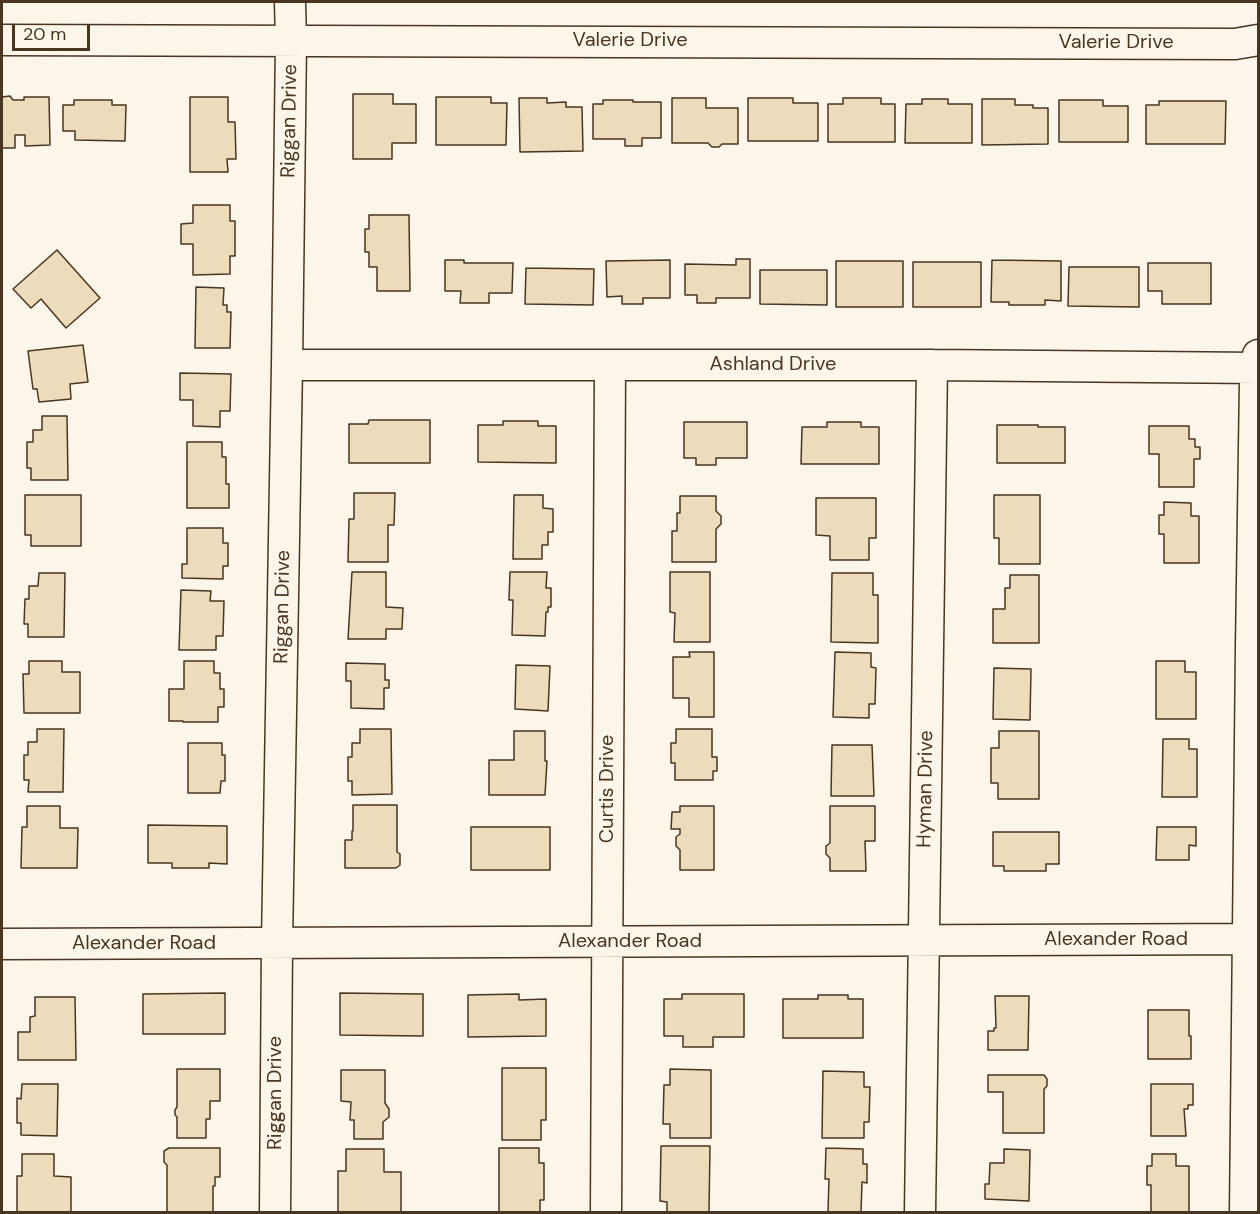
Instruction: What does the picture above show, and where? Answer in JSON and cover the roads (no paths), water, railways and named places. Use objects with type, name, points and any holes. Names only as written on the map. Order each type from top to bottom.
[{"type":"street","name":"Riggan Drive","points":[[275,1212],[290,2]]},
{"type":"street","name":"Valerie Drive","points":[[2,40],[1235,44],[1258,40]]},
{"type":"street","name":"Ashland Drive","points":[[287,365],[1258,364]]},
{"type":"street","points":[[1245,1212],[1253,939],[1251,624],[1255,381],[1258,364]]},
{"type":"street","name":"Curtis Drive","points":[[606,1212],[610,365]]},
{"type":"street","name":"Hyman Drive","points":[[920,1212],[932,365]]},
{"type":"street","name":"Alexander Road","points":[[2,944],[1253,939]]}]
